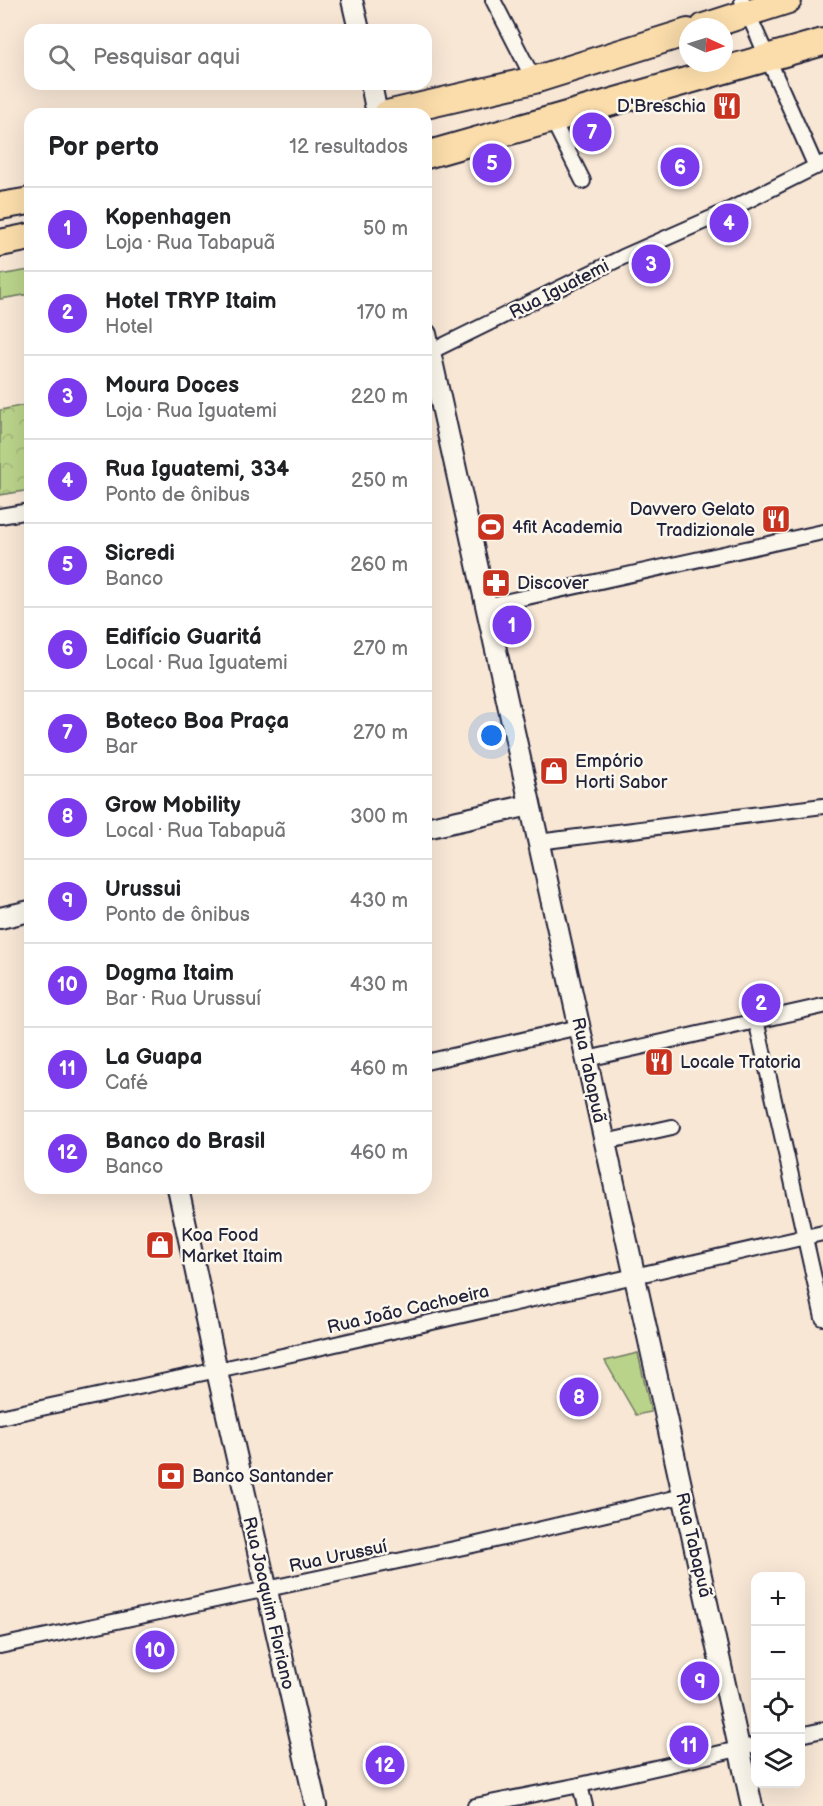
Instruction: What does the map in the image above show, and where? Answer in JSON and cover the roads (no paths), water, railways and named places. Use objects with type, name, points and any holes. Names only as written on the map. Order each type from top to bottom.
[{"type":"highway","points":[[722,18],[745,7],[788,0]]},
{"type":"highway","points":[[413,108],[534,80],[679,35]]},
{"type":"highway","points":[[432,153],[823,42]]},
{"type":"highway","points":[[0,207],[24,202]]},
{"type":"highway","points":[[0,243],[24,238]]},
{"type":"street","points":[[352,0],[358,24]]},
{"type":"street","points":[[493,0],[534,80]]},
{"type":"street","points":[[745,7],[819,165]]},
{"type":"street","points":[[372,90],[376,108]]},
{"type":"street","points":[[552,119],[583,181]]},
{"type":"street","name":"Rua Iguatemi","points":[[432,345],[723,213],[819,165]]},
{"type":"street","name":"Rua Tabapuã","points":[[432,369],[683,1496],[747,1747],[752,1806]]},
{"type":"street","points":[[0,516],[24,513]]},
{"type":"street","points":[[486,606],[823,532]]},
{"type":"street","points":[[432,827],[530,805]]},
{"type":"street","points":[[538,842],[823,806]]},
{"type":"street","points":[[0,918],[24,912]]},
{"type":"street","points":[[586,1059],[823,1006]]},
{"type":"street","points":[[756,1020],[823,1318]]},
{"type":"street","points":[[432,1061],[579,1027]]},
{"type":"street","points":[[605,1142],[672,1127]]},
{"type":"street","name":"Rua Joaquim Floriano","points":[[179,1194],[316,1806]]},
{"type":"street","name":"Rua João Cachoeira","points":[[0,1417],[217,1371],[823,1233]]},
{"type":"street","name":"Rua Urussuí","points":[[0,1646],[514,1536],[683,1496]]},
{"type":"street","points":[[805,1734],[823,1730]]},
{"type":"street","points":[[475,1806],[747,1747]]},
{"type":"street","points":[[580,1785],[585,1806]]},
{"type":"place","name":"D'Breschia","points":[[727,106]]},
{"type":"place","name":"Boteco Boa Praça","points":[[592,132]]},
{"type":"place","name":"Sicredi","points":[[492,163]]},
{"type":"place","name":"Edifício Guaritá","points":[[680,167]]},
{"type":"place","name":"Rua Iguatemi, 334","points":[[729,223]]},
{"type":"place","name":"Moura Doces","points":[[651,264]]},
{"type":"place","name":"Davvero Gelato Tradizionale","points":[[776,519]]},
{"type":"place","name":"4fit Academia","points":[[491,527]]},
{"type":"place","name":"Discover","points":[[496,583]]},
{"type":"place","name":"Kopenhagen","points":[[512,625]]},
{"type":"place","name":"Empório Horti Sabor","points":[[554,771]]},
{"type":"place","name":"Hotel TRYP Itaim","points":[[761,1003]]},
{"type":"place","name":"Locale Tratoria","points":[[659,1062]]},
{"type":"place","name":"Koa Food Market Itaim","points":[[160,1245]]},
{"type":"place","name":"Grow Mobility","points":[[579,1397]]},
{"type":"place","name":"Banco Santander","points":[[171,1476]]},
{"type":"place","name":"Dogma Itaim","points":[[155,1650]]},
{"type":"place","name":"Urussui","points":[[700,1681]]},
{"type":"place","name":"La Guapa","points":[[689,1745]]},
{"type":"place","name":"Banco do Brasil","points":[[385,1765]]}]
